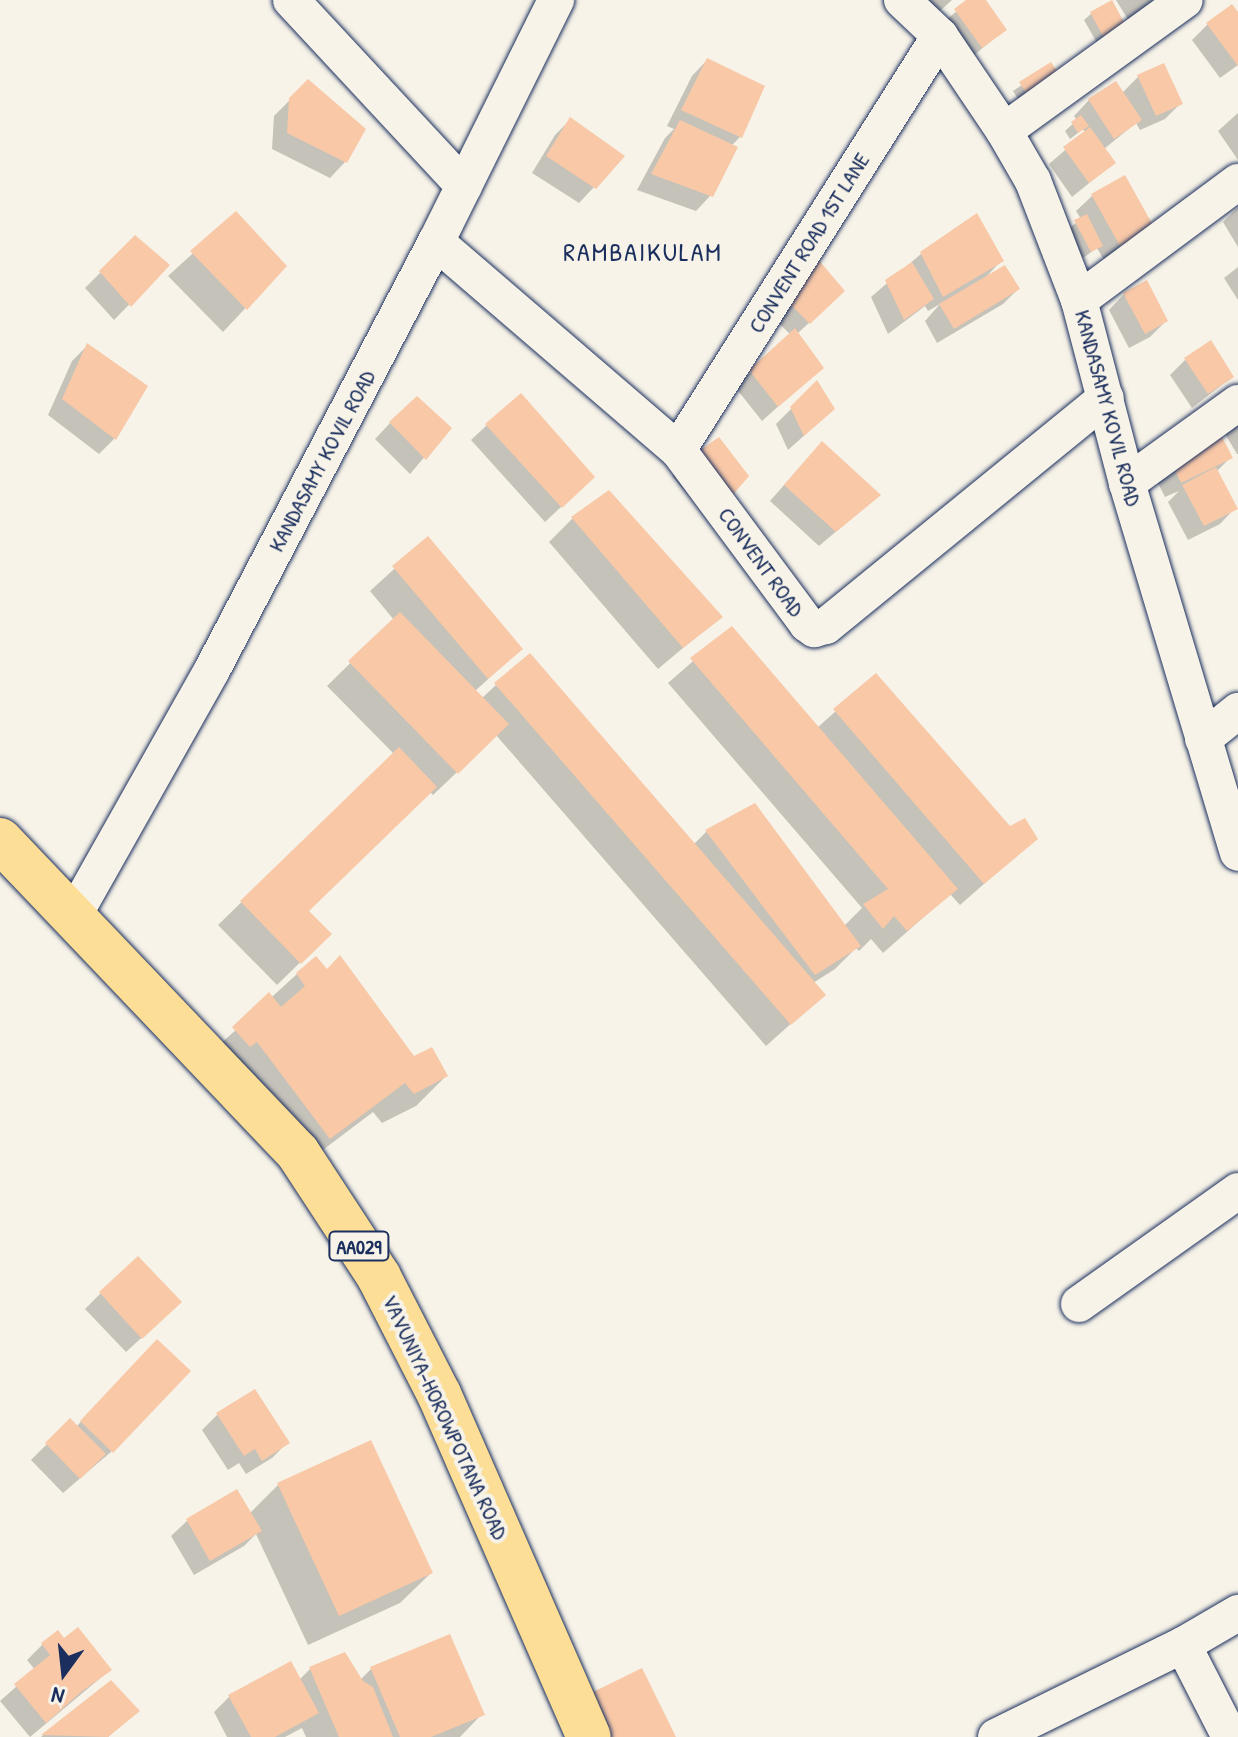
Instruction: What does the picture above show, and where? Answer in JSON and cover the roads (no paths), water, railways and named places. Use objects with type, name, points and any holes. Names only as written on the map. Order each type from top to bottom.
[{"type":"highway","name":"VAVUNIYA-HOROWPOTANA ROAD","points":[[0,840],[298,1153],[379,1277],[439,1394],[589,1737]]},
{"type":"street","points":[[291,0],[464,186]]},
{"type":"street","name":"KANDASAMY KOVIL ROAD","points":[[74,915],[212,670],[436,242],[556,0]]},
{"type":"street","name":"KANDASAMY KOVIL ROAD","points":[[902,0],[940,36],[1004,131],[1033,181],[1079,300],[1127,483],[1238,853]]},
{"type":"street","points":[[1004,131],[1185,0]]},
{"type":"street","name":"CONVENT ROAD 1ST LANE","points":[[678,450],[940,36]]},
{"type":"street","points":[[1079,300],[1238,182]]},
{"type":"street","name":"CONVENT ROAD","points":[[436,242],[678,450],[807,624],[814,629],[826,626],[1106,398]]},
{"type":"street","points":[[1127,483],[1238,403]]},
{"type":"street","points":[[1238,711],[1206,750],[1238,787]]},
{"type":"street","points":[[1079,1304],[1238,1191]]},
{"type":"street","points":[[996,1737],[1183,1645],[1238,1613]]},
{"type":"street","points":[[1183,1645],[1230,1737]]},
{"type":"district","name":"RAMBAIKULAM","points":[[643,252]]}]
